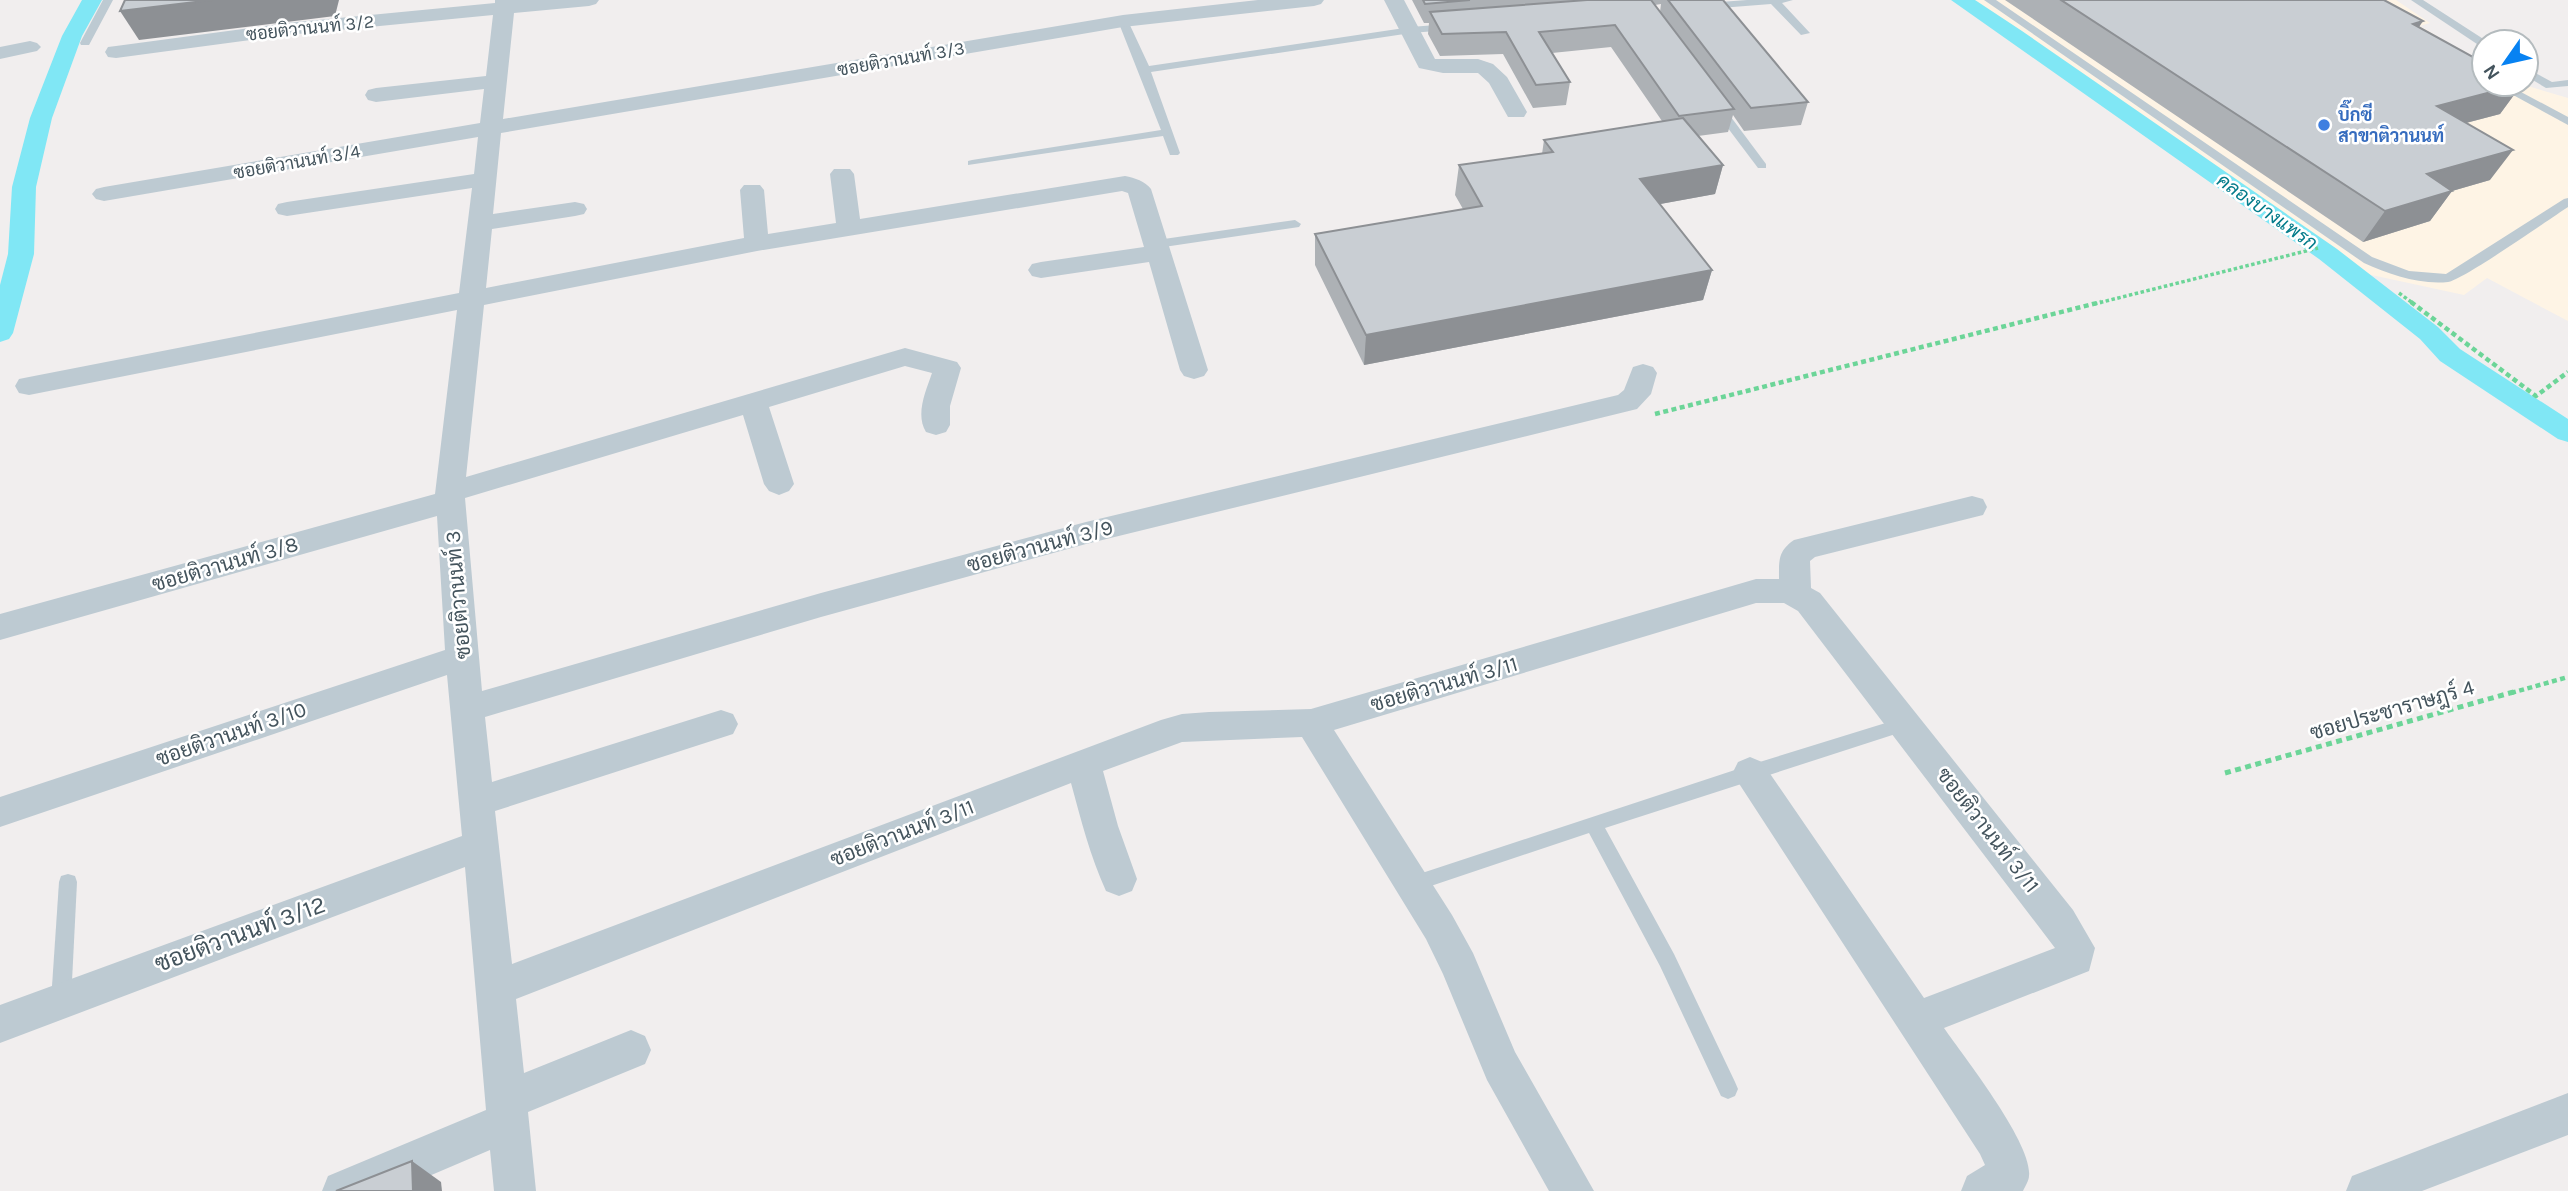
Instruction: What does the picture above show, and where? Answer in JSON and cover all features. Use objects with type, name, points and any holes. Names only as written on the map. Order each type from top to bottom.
[{"type":"street","name":"ซอยติวานนท์ 3/2","points":[[116,52],[287,29],[504,5],[589,0]]},
{"type":"street","name":"ซอยติวานนท์ 3/3","points":[[490,130],[1124,21],[1314,0]]},
{"type":"street","points":[[1394,0],[1427,63],[1435,68],[1484,67],[1491,72],[1516,112]]},
{"type":"street","name":"ซอยติวานนท์ 3","points":[[504,5],[450,496],[515,1191]]},
{"type":"street","points":[[0,52],[30,47]]},
{"type":"street","points":[[376,95],[496,81]]},
{"type":"street","name":"ซอยติวานนท์ 3/4","points":[[104,194],[490,130]]},
{"type":"street","points":[[842,174],[849,228]]},
{"type":"street","points":[[287,209],[485,179]]},
{"type":"street","points":[[29,386],[757,243],[1125,183],[1139,189],[1194,370]]},
{"type":"street","points":[[752,190],[757,243]]},
{"type":"street","points":[[480,223],[575,209]]},
{"type":"street","points":[[1041,270],[1158,248]]},
{"type":"street","name":"ซอยติวานนท์ 3/8","points":[[0,627],[450,496],[905,357],[947,368],[936,406],[936,425]]},
{"type":"street","points":[[1617,404],[1637,394],[1643,373]]},
{"type":"street","points":[[754,402],[779,484]]},
{"type":"street","name":"ซอยติวานนท์ 3/9","points":[[468,708],[821,605],[1086,533],[1617,404]]},
{"type":"street","points":[[1795,592],[1794,556],[1805,548],[1972,507]]},
{"type":"street","name":"ซอยติวานนท์ 3/11","points":[[497,988],[1182,728],[1311,723],[1756,592],[1781,589],[1795,592],[1809,601],[2060,922],[2076,948],[2075,958],[2059,966],[1916,1020]]},
{"type":"street","name":"ซอยติวานนท์ 3/10","points":[[0,812],[463,657]]},
{"type":"street","points":[[1311,723],[1413,884],[1459,966],[1502,1066],[1573,1191]]},
{"type":"street","points":[[477,802],[721,724]]},
{"type":"street","points":[[1084,764],[1104,838],[1119,879]]},
{"type":"street","points":[[1750,772],[1995,1139],[2006,1161],[2008,1176],[1982,1191]]},
{"type":"street","name":"ซอยติวานนท์ 3/12","points":[[0,1024],[481,845]]},
{"type":"street","points":[[343,1191],[631,1050]]},
{"type":"street","points":[[2367,1191],[2568,1114]]},
{"type":"lane","points":[[85,43],[108,0]]},
{"type":"lane","points":[[1697,7],[1788,0]]},
{"type":"lane","points":[[1989,0],[2368,260],[2388,269],[2432,280],[2449,278],[2568,202]]},
{"type":"lane","points":[[2416,0],[2470,35]]},
{"type":"lane","points":[[1774,1],[1805,33]]},
{"type":"lane","points":[[1124,21],[1145,70],[1174,153]]},
{"type":"lane","points":[[1145,70],[1411,30],[1466,25]]},
{"type":"lane","points":[[2540,80],[2550,86],[2568,83]]},
{"type":"lane","points":[[2524,98],[2568,122]]},
{"type":"lane","points":[[1713,100],[1762,166]]},
{"type":"lane","points":[[972,163],[1168,132]]},
{"type":"lane","points":[[1158,248],[1295,225]]},
{"type":"lane","points":[[1413,884],[1750,772],[1905,724]]},
{"type":"lane","points":[[1593,824],[1667,960],[1728,1089]]},
{"type":"lane","points":[[61,1001],[68,882]]},
{"type":"path","points":[[1617,404],[1637,419],[2308,251]]},
{"type":"path","points":[[2397,292],[2536,396],[2568,372]]},
{"type":"path","name":"ซอยประชาราษฎร์ 4","points":[[2225,773],[2568,677]]},
{"type":"shaded area","points":[[1963,0],[2396,0],[2430,23],[2420,26],[2470,56],[2470,98],[2540,98],[2540,90],[2568,98],[2568,321],[2487,278],[2464,295],[2367,274],[2264,213]]},
{"type":"building","points":[[125,0],[212,0],[120,11]]},
{"type":"building","points":[[1423,0],[1470,0],[1425,4]]},
{"type":"building","points":[[1587,0],[1651,0],[1734,109],[1679,116],[1615,25],[1539,32],[1570,82],[1536,85],[1506,32],[1442,34],[1430,12]]},
{"type":"building","points":[[1668,0],[1723,0],[1808,102],[1751,108]]},
{"type":"building","name":"บิ๊กซี สาขาติวานนท์","points":[[2061,0],[2384,0],[2423,21],[2413,24],[2470,55],[2470,97],[2437,106],[2513,150],[2427,174],[2452,191],[2385,211]]},
{"type":"building","points":[[1683,118],[1723,165],[1640,179],[1712,270],[1366,335],[1315,234],[1482,206],[1459,165],[1553,152],[1544,140]]},
{"type":"building","points":[[412,1161],[413,1191],[336,1191]]},
{"type":"waterway","points":[[0,333],[21,254],[24,187],[41,118],[72,36],[92,0]]},
{"type":"waterway","name":"คลองบางแพรก","points":[[1961,0],[2328,254],[2429,333],[2450,355],[2568,432]]},
{"type":"place","name":"บิ๊กซี สาขาติวานนท์","points":[[2324,125]]}]
